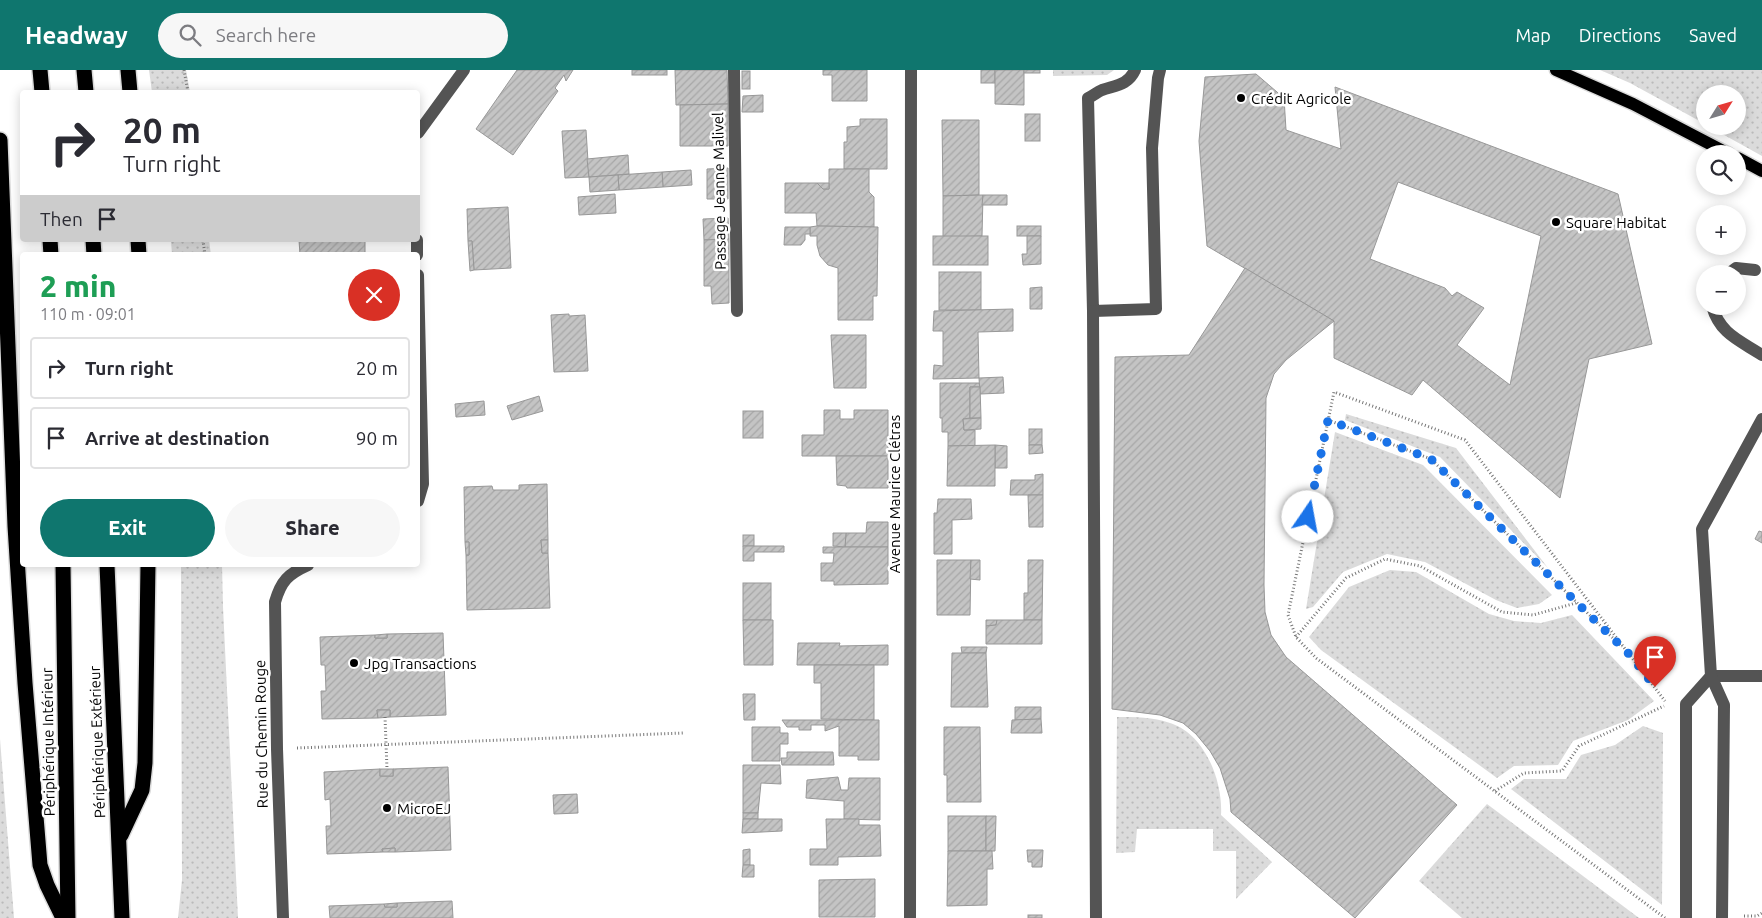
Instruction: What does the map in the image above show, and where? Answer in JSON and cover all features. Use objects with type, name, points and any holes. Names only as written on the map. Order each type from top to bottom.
[{"type":"highway","points":[[40,70],[42,90]]},
{"type":"highway","points":[[84,70],[86,90]]},
{"type":"highway","points":[[128,70],[130,90]]},
{"type":"highway","points":[[0,140],[14,517],[26,702],[40,865],[47,885],[63,918]]},
{"type":"highway","name":"Périphérique Intérieur","points":[[63,567],[68,918]]},
{"type":"highway","name":"Périphérique Extérieur","points":[[107,567],[122,918]]},
{"type":"highway","points":[[119,839],[142,790],[143,781],[148,567]]},
{"type":"main road","points":[[1556,70],[1632,104],[1712,145]]},
{"type":"main road","points":[[1746,162],[1762,171]]},
{"type":"street","points":[[420,130],[464,70]]},
{"type":"street","name":"Passage Jeanne Malivel","points":[[734,70],[737,311]]},
{"type":"street","name":"Avenue Maurice Clétras","points":[[910,918],[911,70]]},
{"type":"street","points":[[1096,918],[1093,312],[1088,98],[1100,91],[1122,85],[1131,78],[1135,70]]},
{"type":"street","points":[[1093,312],[1156,309],[1152,148],[1160,70]]},
{"type":"street","points":[[1746,269],[1755,270]]},
{"type":"street","points":[[1715,315],[1724,330],[1762,355]]},
{"type":"street","points":[[420,359],[423,484],[420,494]]},
{"type":"street","points":[[1722,918],[1724,705],[1711,676],[1702,530],[1762,419]]},
{"type":"street","name":"Rue du Chemin Rouge","points":[[283,918],[277,748],[275,602],[279,588],[287,577],[304,567]]},
{"type":"street","points":[[1686,918],[1686,704],[1711,676],[1762,676]]},
{"type":"path","points":[[184,70],[188,90]]},
{"type":"path","points":[[1495,791],[1524,773],[1562,771],[1579,746],[1667,705],[1465,440],[1334,392],[1288,615],[1296,637],[1316,658],[1664,918],[1674,918]]},
{"type":"path","points":[[1328,420],[1431,459],[1631,656]]},
{"type":"path","points":[[1296,637],[1346,578],[1386,559],[1420,566],[1502,612],[1533,615],[1577,602]]},
{"type":"path","points":[[385,717],[387,769]]},
{"type":"path","points":[[277,748],[683,733]]},
{"type":"shaded area","points":[[149,70],[186,70],[190,90],[152,90]]},
{"type":"shaded area","points":[[1053,70],[1114,70],[1107,75],[1053,76]]},
{"type":"shaded area","points":[[1600,70],[1762,70],[1762,156],[1746,147],[1746,145],[1742,145],[1724,135],[1746,135],[1746,85],[1696,85],[1696,119],[1630,83]]},
{"type":"shaded area","points":[[171,242],[209,242],[211,252],[172,252]]},
{"type":"shaded area","points":[[1346,414],[1456,448],[1548,568],[1440,457],[1345,420]]},
{"type":"shaded area","points":[[1335,432],[1423,465],[1552,595],[1539,604],[1517,608],[1496,600],[1425,562],[1387,554],[1343,572],[1313,607],[1306,609]]},
{"type":"shaded area","points":[[181,567],[222,567],[238,918],[178,918],[182,880]]},
{"type":"shaded area","points":[[1390,570],[1416,572],[1489,614],[1514,621],[1541,623],[1572,615],[1654,701],[1628,720],[1573,741],[1558,765],[1514,766],[1497,778],[1321,650],[1309,637],[1349,587]]},
{"type":"shaded area","points":[[1117,717],[1151,718],[1170,723],[1193,737],[1202,748],[1215,774],[1219,788],[1221,815],[1272,862],[1236,899],[1236,851],[1213,851],[1213,829],[1137,829],[1135,852],[1116,853]]},
{"type":"shaded area","points":[[1643,726],[1663,733],[1662,905],[1511,789],[1524,779],[1566,779],[1581,755],[1615,745]]},
{"type":"shaded area","points":[[0,739],[14,918],[0,918]]},
{"type":"shaded area","points":[[1487,804],[1639,918],[1462,918],[1419,881]]},
{"type":"building","points":[[517,70],[573,70],[566,81],[564,75],[555,88],[558,91],[513,155],[476,129]]},
{"type":"building","points":[[632,70],[667,70],[667,75],[632,75]]},
{"type":"building","points":[[675,70],[727,70],[728,104],[676,105]]},
{"type":"building","points":[[823,70],[867,70],[867,101],[832,101],[832,75],[823,75]]},
{"type":"building","points":[[981,70],[995,70],[995,83],[981,83]]},
{"type":"building","points":[[995,70],[1024,70],[1024,105],[995,104]]},
{"type":"building","points":[[1024,70],[1040,70],[1040,73],[1024,73]]},
{"type":"building","points":[[742,71],[750,71],[750,89],[742,89]]},
{"type":"building","points":[[1256,74],[1284,98],[1286,130],[1341,149],[1335,87],[1618,194],[1652,344],[1589,359],[1560,498],[1423,380],[1412,395],[1334,358],[1334,321],[1207,246],[1199,141],[1205,77]],"holes":[[[1398,182],[1541,236],[1510,385],[1457,345],[1484,308],[1457,292],[1452,296],[1445,288],[1370,259]]]},
{"type":"building","points":[[763,95],[763,112],[742,112],[743,96]]},
{"type":"building","points":[[728,104],[728,146],[680,146],[680,105]]},
{"type":"building","points":[[1025,114],[1040,114],[1040,141],[1025,141]]},
{"type":"building","points":[[860,119],[887,119],[887,169],[844,169],[844,142],[847,142],[847,127],[860,126]]},
{"type":"building","points":[[942,120],[979,120],[979,195],[943,196]]},
{"type":"building","points":[[586,130],[589,177],[565,178],[562,131]]},
{"type":"building","points":[[628,155],[629,174],[589,177],[587,159]]},
{"type":"building","points":[[728,168],[728,199],[707,199],[707,169]]},
{"type":"building","points":[[829,169],[869,169],[869,192],[874,197],[874,227],[817,226],[816,213],[785,213],[785,183],[817,183],[823,189],[829,189]]},
{"type":"building","points":[[691,170],[692,185],[663,187],[662,172]]},
{"type":"building","points":[[662,172],[663,187],[619,190],[618,175]]},
{"type":"building","points":[[618,175],[619,190],[590,192],[589,177]]},
{"type":"building","points":[[817,183],[829,183],[829,189],[823,189]]},
{"type":"building","points":[[615,194],[616,213],[579,215],[578,197]]},
{"type":"building","points":[[983,195],[982,236],[943,237],[943,196]]},
{"type":"building","points":[[983,195],[1007,195],[1007,205],[982,205]]},
{"type":"building","points":[[508,207],[511,268],[474,270],[472,241],[468,241],[467,209]]},
{"type":"building","points":[[728,218],[729,239],[704,240],[703,219]]},
{"type":"building","points":[[1017,226],[1041,226],[1041,236],[1017,236]]},
{"type":"building","points":[[785,227],[810,227],[810,234],[805,234],[805,240],[801,245],[784,245]]},
{"type":"building","points":[[810,227],[878,227],[877,296],[873,296],[873,320],[838,320],[838,268],[828,265],[820,256],[817,236],[810,236]]},
{"type":"building","points":[[933,236],[988,236],[988,265],[933,265]]},
{"type":"building","points":[[1027,236],[1041,236],[1041,264],[1023,265],[1022,254],[1027,254]]},
{"type":"building","points":[[729,239],[729,303],[712,304],[711,286],[704,286],[704,240]]},
{"type":"building","points":[[468,241],[472,241],[474,270],[470,271]]},
{"type":"building","points":[[299,242],[365,242],[365,252],[300,252]]},
{"type":"building","points":[[1245,268],[1334,321],[1286,360],[1274,374],[1266,398],[1264,585],[1265,612],[1271,635],[1286,657],[1457,805],[1355,918],[1231,812],[1230,799],[1220,768],[1210,751],[1196,734],[1183,723],[1160,715],[1112,709],[1115,357],[1189,355]]},
{"type":"building","points":[[939,272],[981,272],[981,310],[939,310]]},
{"type":"building","points":[[1042,287],[1042,309],[1030,309],[1030,288]]},
{"type":"building","points":[[1013,309],[1013,331],[978,332],[979,378],[933,379],[934,365],[943,366],[943,331],[933,331],[934,311]]},
{"type":"building","points":[[569,314],[569,316],[585,315],[588,371],[554,372],[551,315]]},
{"type":"building","points":[[831,335],[866,335],[866,388],[834,388]]},
{"type":"building","points":[[1003,377],[1004,393],[980,394],[979,378]]},
{"type":"building","points":[[940,383],[979,383],[980,387],[970,387],[970,418],[963,419],[964,430],[975,430],[975,446],[948,446],[948,432],[942,432],[942,418],[940,418]]},
{"type":"building","points":[[970,387],[980,387],[981,418],[970,418]]},
{"type":"building","points":[[539,396],[543,411],[512,420],[507,406]]},
{"type":"building","points":[[484,401],[485,415],[456,417],[455,404]]},
{"type":"building","points":[[824,410],[840,410],[840,419],[854,419],[854,410],[888,410],[888,456],[802,456],[802,435],[824,435]]},
{"type":"building","points":[[743,411],[763,411],[763,438],[743,438]]},
{"type":"building","points":[[981,418],[981,429],[964,430],[963,419]]},
{"type":"building","points":[[1029,429],[1042,429],[1042,445],[1029,445]]},
{"type":"building","points":[[995,445],[1007,446],[1007,468],[995,468]]},
{"type":"building","points":[[995,445],[995,486],[947,486],[948,446]]},
{"type":"building","points":[[1029,445],[1042,445],[1043,453],[1029,454]]},
{"type":"building","points":[[836,456],[888,456],[888,488],[847,488],[846,486],[837,485]]},
{"type":"building","points":[[1043,474],[1043,495],[1010,495],[1011,480],[1035,480],[1035,475]]},
{"type":"building","points":[[547,484],[548,540],[541,540],[542,553],[548,553],[550,608],[467,610],[466,555],[469,555],[469,542],[465,542],[464,487],[492,486],[493,490],[519,490],[519,485]]},
{"type":"building","points":[[1028,495],[1043,495],[1043,527],[1029,527]]},
{"type":"building","points":[[938,499],[971,499],[972,519],[952,520],[952,554],[934,554],[934,513],[937,513]]},
{"type":"building","points":[[867,522],[888,522],[888,547],[845,547],[846,533],[866,533]]},
{"type":"building","points":[[1759,531],[1762,532],[1762,543],[1755,539]]},
{"type":"building","points":[[833,533],[846,533],[845,547],[833,546]]},
{"type":"building","points":[[743,535],[754,535],[754,546],[743,546]]},
{"type":"building","points":[[541,540],[548,540],[548,553],[542,553]]},
{"type":"building","points":[[465,542],[469,542],[469,555],[466,555]]},
{"type":"building","points":[[743,546],[784,546],[784,552],[754,552],[754,561],[743,561]]},
{"type":"building","points":[[823,547],[888,547],[888,584],[834,585],[834,581],[821,581],[821,563],[833,563],[834,553],[823,553]]},
{"type":"building","points":[[937,560],[971,560],[970,615],[937,615]]},
{"type":"building","points":[[971,560],[980,560],[980,580],[970,579]]},
{"type":"building","points":[[1028,560],[1043,560],[1042,620],[1024,620],[1024,593],[1028,593]]},
{"type":"building","points":[[743,583],[771,583],[771,620],[743,620]]},
{"type":"building","points":[[743,620],[773,620],[773,665],[744,665]]},
{"type":"building","points":[[986,620],[997,620],[996,625],[986,626]]},
{"type":"building","points":[[997,620],[1042,620],[1042,644],[986,644],[986,626],[996,625]]},
{"type":"building","points":[[443,633],[446,715],[390,717],[390,710],[377,710],[378,718],[322,719],[321,691],[326,691],[325,665],[321,665],[320,637],[375,635],[375,638],[387,638],[387,634]]},
{"type":"building","points":[[387,634],[387,638],[375,638],[375,635]]},
{"type":"building","points":[[798,643],[840,643],[839,646],[888,645],[888,665],[797,665]]},
{"type":"building","points":[[961,647],[987,647],[986,653],[962,653]]},
{"type":"building","points":[[952,653],[986,653],[988,707],[951,707]]},
{"type":"building","points":[[814,665],[874,665],[874,720],[821,719],[821,683],[814,683]]},
{"type":"building","points":[[743,694],[755,694],[755,720],[744,720]]},
{"type":"building","points":[[1015,707],[1041,707],[1041,719],[1015,720]]},
{"type":"building","points":[[377,710],[390,710],[390,717],[378,718]]},
{"type":"building","points":[[1041,719],[1042,733],[1011,733],[1012,720]]},
{"type":"building","points":[[782,720],[879,720],[879,760],[858,760],[858,756],[839,756],[839,726],[825,731],[825,725],[811,725],[811,730],[799,730],[799,727],[787,727]]},
{"type":"building","points":[[752,727],[780,727],[780,733],[788,733],[788,744],[780,744],[780,761],[752,761]]},
{"type":"building","points":[[944,727],[980,727],[981,802],[947,802],[947,775],[944,775]]},
{"type":"building","points":[[787,752],[833,752],[834,765],[782,765],[781,758],[787,758]]},
{"type":"building","points":[[743,765],[780,765],[781,784],[761,783],[758,813],[743,813]]},
{"type":"building","points":[[448,767],[451,850],[395,852],[395,848],[382,849],[383,852],[327,854],[326,826],[331,826],[330,799],[325,800],[324,772],[380,769],[380,776],[393,776],[393,769]]},
{"type":"building","points":[[380,769],[393,769],[393,776],[380,776]]},
{"type":"building","points":[[838,777],[841,790],[848,790],[849,778],[880,778],[880,820],[844,819],[844,801],[806,798],[807,780]]},
{"type":"building","points":[[577,794],[578,813],[554,814],[553,795]]},
{"type":"building","points":[[743,813],[758,813],[758,819],[743,819]]},
{"type":"building","points":[[948,816],[986,816],[986,851],[948,851]]},
{"type":"building","points":[[986,816],[996,816],[995,851],[986,851]]},
{"type":"building","points":[[743,819],[782,819],[782,831],[742,833]]},
{"type":"building","points":[[826,819],[859,819],[859,825],[880,825],[881,856],[838,857],[838,865],[810,865],[810,849],[827,849]]},
{"type":"building","points":[[395,848],[395,852],[383,852],[382,849]]},
{"type":"building","points":[[750,849],[750,865],[743,865],[743,850]]},
{"type":"building","points":[[1027,850],[1043,850],[1042,867],[1032,867],[1032,862],[1028,862]]},
{"type":"building","points":[[948,851],[992,851],[993,869],[987,869],[987,905],[947,906]]},
{"type":"building","points":[[743,865],[754,865],[754,877],[742,877]]},
{"type":"building","points":[[875,879],[875,917],[819,917],[819,880]]},
{"type":"building","points":[[452,901],[453,918],[330,918],[329,906],[384,904],[385,907],[397,907],[397,903]]},
{"type":"building","points":[[397,903],[397,907],[385,907],[384,904]]},
{"type":"building","points":[[1028,915],[1042,915],[1042,918],[1028,918]]},
{"type":"place","name":"Crédit Agricole","points":[[1241,98]]},
{"type":"place","name":"Square Habitat","points":[[1556,222]]},
{"type":"place","name":"Jpg Transactions","points":[[354,663]]},
{"type":"place","name":"MicroEJ","points":[[387,808]]},
{"type":"route","points":[[1308,517],[1328,420],[1431,459],[1631,656],[1655,687]]}]
